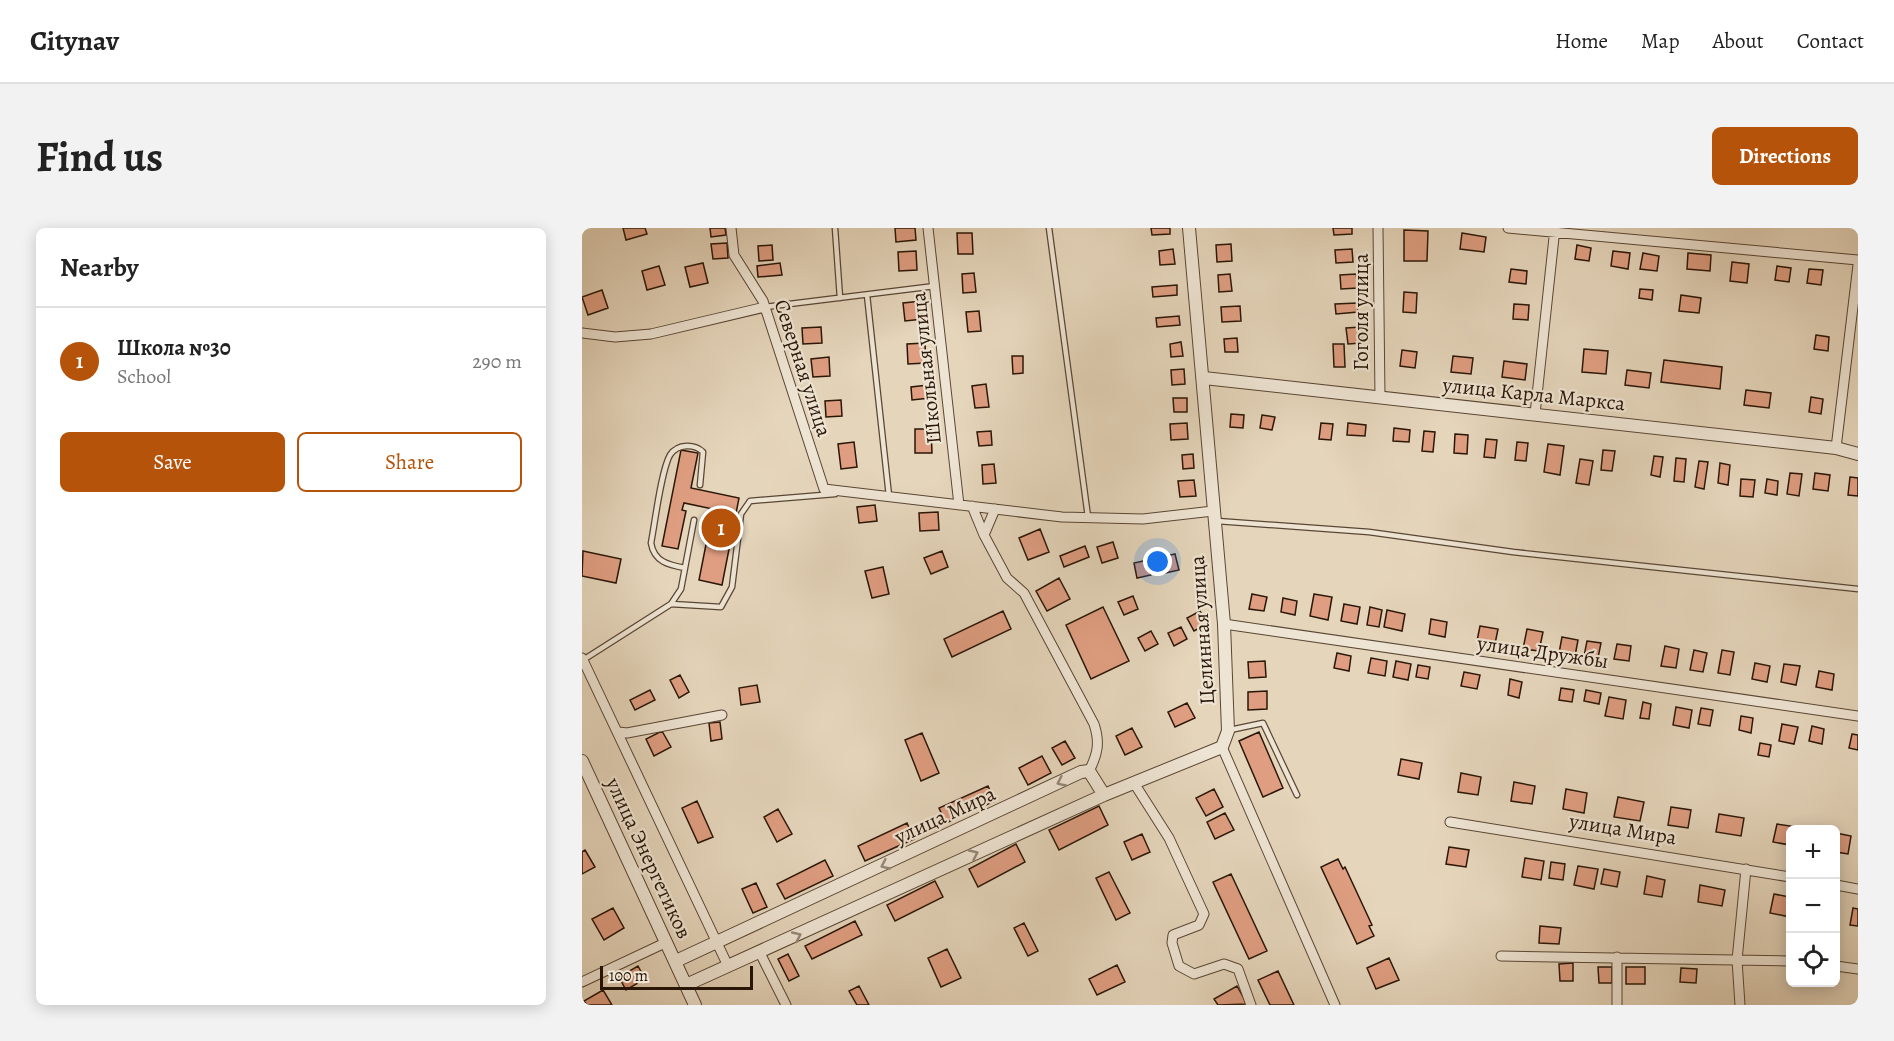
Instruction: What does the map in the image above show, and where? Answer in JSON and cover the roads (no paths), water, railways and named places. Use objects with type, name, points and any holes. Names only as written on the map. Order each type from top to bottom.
[{"type":"street","name":"Северная улица","points":[[731,228],[734,255],[765,307],[824,489],[853,492]]},
{"type":"street","name":"Школьная улица","points":[[928,228],[959,505]]},
{"type":"street","name":"Целинная улица","points":[[1190,228],[1224,624],[1228,731],[1222,747]]},
{"type":"street","name":"Гоголя улица","points":[[1378,228],[1380,397]]},
{"type":"street","points":[[1508,228],[1555,230],[1858,260]]},
{"type":"street","points":[[1642,240],[1646,228]]},
{"type":"street","points":[[1535,414],[1555,230]]},
{"type":"street","points":[[1836,448],[1858,265]]},
{"type":"street","points":[[582,333],[615,337],[651,334],[765,307]]},
{"type":"street","name":"улица Карла Маркса","points":[[1204,378],[1836,448],[1858,454]]},
{"type":"street","points":[[853,492],[994,509],[1088,517],[1143,519],[1214,516]]},
{"type":"street","points":[[972,506],[984,535],[1007,578],[1024,593],[1094,724],[1099,743],[1089,771],[1104,795]]},
{"type":"street","points":[[984,535],[994,509]]},
{"type":"street","name":"улица Дружбы","points":[[1224,624],[1858,716]]},
{"type":"street","points":[[582,659],[619,732],[728,966]]},
{"type":"street","points":[[619,732],[627,733],[722,715]]},
{"type":"street","points":[[686,985],[1104,795],[1222,747],[1335,1005]]},
{"type":"street","name":"улица Энергетиков","points":[[582,761],[695,1005]]},
{"type":"street","name":"улица Мира","points":[[676,961],[718,944],[1089,771]]},
{"type":"street","points":[[1134,783],[1169,838],[1204,914],[1199,925],[1173,935],[1172,943],[1179,966],[1194,974],[1224,964],[1238,969],[1251,1005]]},
{"type":"street","name":"улица Мира","points":[[1450,822],[1786,876]]},
{"type":"street","points":[[1740,1005],[1737,960],[1746,868]]},
{"type":"street","points":[[1840,886],[1858,889]]},
{"type":"street","points":[[582,982],[667,942]]},
{"type":"street","points":[[760,952],[786,1005]]},
{"type":"street","points":[[1501,956],[1786,961]]},
{"type":"street","points":[[1617,957],[1617,1005]]},
{"type":"street","points":[[1840,967],[1858,969]]},
{"type":"lane","points":[[835,228],[840,298]]},
{"type":"lane","points":[[1049,228],[1088,517]]},
{"type":"lane","points":[[765,307],[935,286]]},
{"type":"lane","points":[[867,295],[889,496]]},
{"type":"lane","points":[[685,568],[665,564],[652,551],[651,543],[666,470],[671,454],[678,448],[687,445],[699,448],[703,453],[700,485]]},
{"type":"lane","points":[[671,604],[721,607],[732,587],[741,514],[750,501],[853,492]]},
{"type":"lane","points":[[1214,516],[1369,532],[1513,552],[1858,589]]},
{"type":"lane","points":[[582,659],[671,604],[681,590],[694,520]]},
{"type":"lane","points":[[1228,731],[1263,723],[1297,795]]},
{"type":"place","name":"Школа №30","points":[[721,528]]}]
